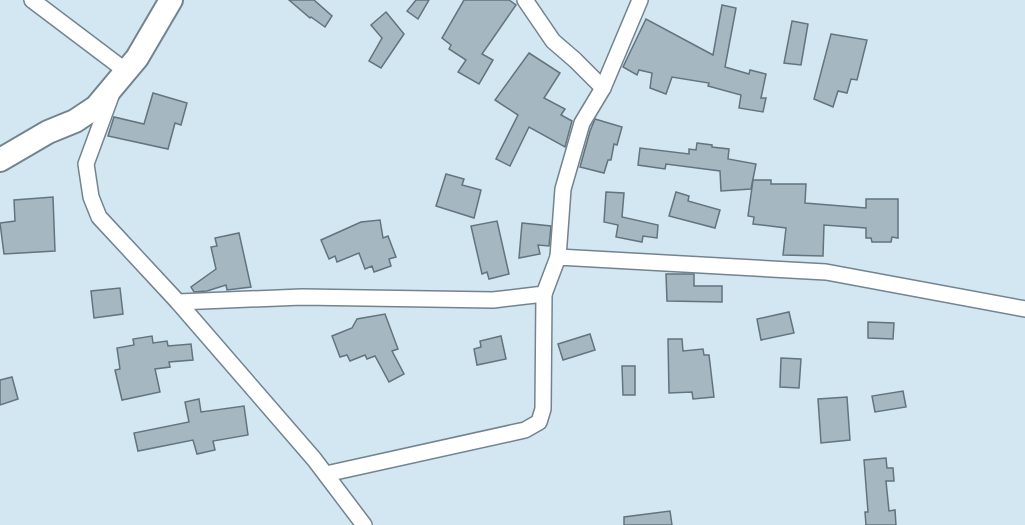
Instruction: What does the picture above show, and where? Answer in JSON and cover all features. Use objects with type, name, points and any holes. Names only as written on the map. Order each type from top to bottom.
[{"type":"street","points":[[32,0],[121,77]]},
{"type":"street","points":[[0,160],[96,107],[137,58],[171,0]]},
{"type":"street","points":[[525,0],[553,41],[603,88]]},
{"type":"street","points":[[326,474],[525,430],[539,422],[543,409],[544,294],[558,256],[563,189],[582,123],[603,88],[640,0]]},
{"type":"street","points":[[121,77],[86,164],[91,197],[99,217],[178,302],[326,474],[364,525]]},
{"type":"street","points":[[558,256],[826,272],[1025,309]]},
{"type":"street","points":[[178,302],[302,297],[494,300],[544,294]]},
{"type":"building","points":[[289,0],[314,0],[332,16],[325,27],[310,18]]},
{"type":"building","points":[[416,0],[429,0],[418,19],[407,11]]},
{"type":"building","points":[[464,0],[509,0],[516,5],[482,54],[493,60],[479,84],[458,72],[466,60],[449,49],[451,45],[442,38]]},
{"type":"building","points":[[722,5],[736,8],[725,67],[749,74],[750,70],[766,74],[761,98],[766,98],[763,112],[739,108],[741,95],[708,86],[709,83],[672,77],[666,94],[650,88],[652,73],[639,70],[637,75],[623,67],[646,19],[713,55]]},
{"type":"building","points":[[386,12],[404,34],[381,68],[369,61],[382,38],[371,25]]},
{"type":"building","points":[[792,21],[808,24],[801,65],[784,63]]},
{"type":"building","points":[[831,34],[867,40],[857,80],[851,79],[847,93],[838,91],[833,107],[814,99]]},
{"type":"building","points":[[529,53],[560,73],[544,98],[565,109],[561,115],[572,121],[565,147],[529,127],[510,166],[496,159],[518,115],[495,100]]},
{"type":"building","points":[[153,93],[187,103],[181,125],[175,123],[168,149],[108,136],[114,117],[144,124]]},
{"type":"building","points":[[595,119],[622,127],[617,145],[614,144],[611,160],[608,160],[604,173],[580,167]]},
{"type":"building","points":[[697,143],[729,149],[728,159],[756,164],[751,189],[721,191],[720,171],[666,164],[665,169],[638,165],[640,148],[689,154],[689,149],[696,150]]},
{"type":"building","points":[[446,174],[464,179],[462,185],[481,190],[474,218],[436,206]]},
{"type":"building","points":[[753,180],[771,180],[771,184],[806,184],[805,203],[866,208],[866,199],[898,199],[898,238],[892,237],[891,242],[872,242],[871,238],[866,238],[866,228],[824,225],[823,256],[783,255],[786,228],[753,224],[754,217],[748,216]]},
{"type":"building","points":[[606,192],[624,193],[622,217],[658,225],[657,238],[643,236],[642,242],[616,237],[618,225],[604,222]]},
{"type":"building","points":[[676,192],[689,196],[688,201],[720,210],[715,228],[669,216]]},
{"type":"building","points":[[53,197],[55,251],[4,254],[0,223],[15,221],[14,200]]},
{"type":"building","points":[[380,220],[383,238],[388,236],[396,257],[389,259],[391,266],[374,272],[372,266],[365,269],[359,253],[337,262],[335,256],[329,259],[321,240],[361,222]]},
{"type":"building","points":[[497,221],[509,274],[489,279],[487,272],[482,274],[471,226]]},
{"type":"building","points":[[522,223],[551,226],[549,246],[538,245],[540,254],[519,258]]},
{"type":"building","points":[[239,233],[251,287],[227,290],[226,285],[207,291],[194,292],[191,287],[216,269],[211,247],[217,246],[215,238]]},
{"type":"building","points":[[666,274],[694,274],[694,286],[722,286],[722,302],[667,301]]},
{"type":"building","points":[[120,288],[123,314],[94,318],[91,291]]},
{"type":"building","points":[[789,312],[794,333],[761,340],[757,319]]},
{"type":"building","points":[[385,314],[398,349],[392,351],[404,374],[389,382],[375,356],[367,359],[365,355],[350,361],[347,355],[340,357],[332,336],[352,328],[357,319]]},
{"type":"building","points":[[868,322],[894,323],[893,339],[868,338]]},
{"type":"building","points":[[590,334],[595,350],[563,360],[558,344]]},
{"type":"building","points":[[152,336],[153,343],[167,341],[168,346],[191,344],[193,360],[169,362],[170,367],[155,369],[160,392],[122,400],[115,370],[120,369],[117,348],[134,345],[133,339]]},
{"type":"building","points":[[501,336],[506,359],[477,365],[474,349],[481,347],[480,341]]},
{"type":"building","points":[[668,339],[682,339],[683,351],[703,349],[704,355],[709,355],[714,397],[693,399],[692,392],[669,393]]},
{"type":"building","points":[[781,358],[801,359],[799,388],[780,387]]},
{"type":"building","points":[[622,366],[635,366],[635,395],[623,395]]},
{"type":"building","points":[[12,377],[18,399],[0,405],[0,380]]},
{"type":"building","points":[[903,391],[906,407],[875,412],[872,396]]},
{"type":"building","points":[[847,397],[850,440],[821,443],[818,399]]},
{"type":"building","points":[[199,399],[201,412],[244,406],[248,435],[213,441],[215,450],[197,454],[193,440],[138,451],[134,433],[189,422],[185,402]]},
{"type":"building","points":[[886,458],[887,468],[893,468],[894,481],[886,481],[889,511],[895,510],[896,525],[866,525],[865,512],[868,512],[864,460]]},
{"type":"building","points":[[670,511],[672,525],[624,525],[624,517]]}]
